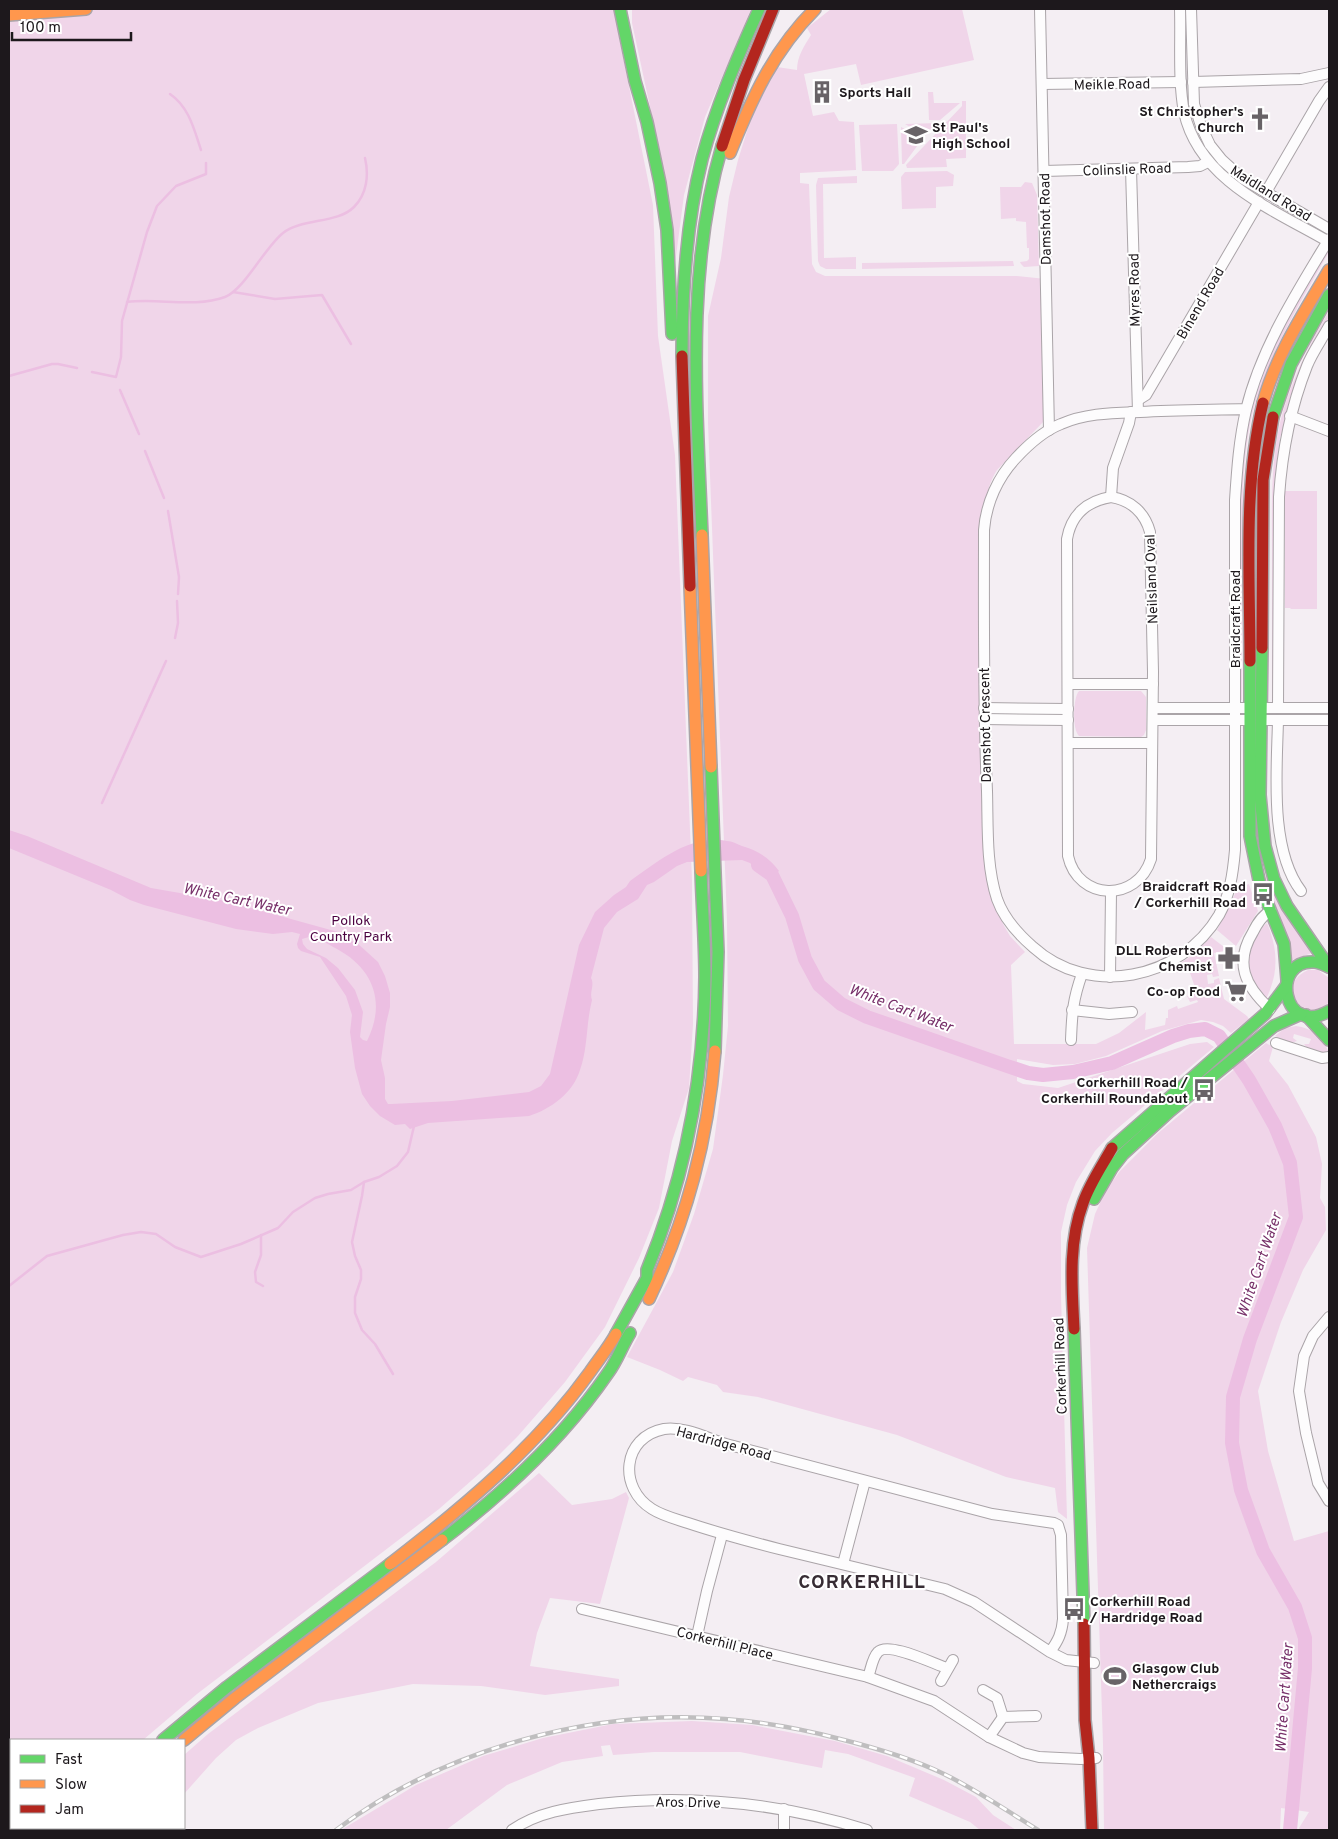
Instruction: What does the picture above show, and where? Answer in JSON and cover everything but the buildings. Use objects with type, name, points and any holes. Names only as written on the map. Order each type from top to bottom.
[{"type":"main road","points":[[9,15],[86,9]]},
{"type":"main road","points":[[620,9],[635,81],[656,160],[665,211],[674,358],[686,464]]},
{"type":"main road","points":[[624,9],[624,21]]},
{"type":"main road","points":[[165,1739],[220,1692],[450,1518],[501,1473],[539,1435],[586,1380],[628,1315],[646,1278],[647,1270],[665,1226],[677,1190],[694,1116],[700,1077],[704,1015],[700,819],[682,331],[684,279],[697,182],[712,127],[732,70],[759,9]]},
{"type":"main road","points":[[644,1307],[668,1258],[685,1212],[708,1120],[714,1075],[717,1023],[716,889],[699,450],[697,326],[699,284],[705,224],[718,160],[738,92],[773,9]]},
{"type":"main road","points":[[699,284],[719,188],[730,153],[746,113],[778,51],[796,28],[815,9]]},
{"type":"main road","name":"Braidcraft Road","points":[[1329,270],[1293,331],[1280,358],[1266,392],[1256,432],[1250,485],[1249,714],[1250,829],[1257,876],[1284,944],[1286,992],[1289,1002],[1293,1008],[1315,1023],[1329,1040]]},
{"type":"main road","name":"Braidcraft Road","points":[[1329,295],[1298,348],[1282,385],[1271,424],[1266,455],[1263,480],[1262,714],[1262,818],[1266,849],[1272,872],[1290,913],[1329,967]]},
{"type":"main road","points":[[1257,876],[1272,872]]},
{"type":"main road","name":"Corkerhill Road","points":[[1092,1830],[1093,1728],[1089,1663],[1081,1274],[1082,1241],[1088,1215],[1099,1188],[1123,1154],[1205,1074],[1233,1050],[1253,1025],[1270,1009],[1294,969],[1304,963],[1314,962],[1329,967]]},
{"type":"main road","name":"Corkerhill Road","points":[[1233,1050],[1258,1038],[1282,1021],[1303,1015],[1321,1015],[1329,1011]]},
{"type":"main road","points":[[185,1739],[243,1692],[436,1546],[496,1495],[560,1432],[588,1399],[616,1361],[620,1349],[636,1323]]},
{"type":"street","name":"Damshot Road","points":[[1040,9],[1049,430]]},
{"type":"street","name":"Maidland Road","points":[[1180,9],[1184,110],[1189,130],[1198,147],[1208,162],[1233,185],[1259,202],[1329,241]]},
{"type":"street","name":"Maidland Road","points":[[1191,9],[1194,104],[1210,145],[1222,160],[1243,179],[1329,229]]},
{"type":"street","points":[[1180,45],[1192,44]]},
{"type":"street","points":[[1193,82],[1301,79],[1329,73]]},
{"type":"street","name":"Meikle Road","points":[[1042,84],[1182,82]]},
{"type":"street","points":[[1266,192],[1329,86]]},
{"type":"street","points":[[1189,130],[1201,126]]},
{"type":"street","name":"Colinslie Road","points":[[1044,171],[1200,166],[1208,162]]},
{"type":"street","name":"Myres Road","points":[[1131,169],[1138,400],[1134,412]]},
{"type":"street","name":"Binend Road","points":[[1138,400],[1146,395],[1259,202]]},
{"type":"street","name":"Braidcraft Road","points":[[1235,850],[1235,500],[1238,455],[1246,409],[1264,358],[1276,333],[1329,241]]},
{"type":"street","points":[[1278,708],[1279,497],[1281,465],[1290,416],[1307,365],[1329,326]]},
{"type":"street","name":"Damshot Crescent","points":[[1235,850],[1233,874],[1224,902],[1207,932],[1191,948],[1169,963],[1154,970],[1110,977],[1077,973],[1043,956],[1014,930],[998,901],[990,873],[984,719],[984,530],[986,513],[991,498],[1004,472],[1022,452],[1049,430],[1085,416],[1134,412],[1246,409]]},
{"type":"street","points":[[1110,977],[1110,892],[1086,884],[1076,874],[1068,856],[1068,533],[1076,516],[1083,509],[1095,501],[1111,498],[1113,468],[1134,412]]},
{"type":"street","points":[[1290,416],[1329,431]]},
{"type":"street","name":"Neilsland Oval","points":[[1110,892],[1124,889],[1136,882],[1146,872],[1151,859],[1153,708],[1150,532],[1146,520],[1136,508],[1129,503],[1111,498]]},
{"type":"street","points":[[1069,684],[1153,684]]},
{"type":"street","points":[[984,708],[1068,708]]},
{"type":"street","points":[[1153,708],[1235,708],[1249,714]]},
{"type":"street","points":[[1262,714],[1278,708],[1329,708]]},
{"type":"street","points":[[1152,720],[1234,720],[1249,714]]},
{"type":"street","points":[[1262,714],[1278,720],[1329,720]]},
{"type":"street","points":[[984,719],[1068,720]]},
{"type":"street","points":[[1278,720],[1279,823],[1288,866],[1294,882],[1301,891]]},
{"type":"street","points":[[1069,744],[1152,743]]},
{"type":"street","points":[[1270,1009],[1255,995],[1249,986],[1243,958],[1246,945],[1257,925],[1271,911]]},
{"type":"street","points":[[1071,1040],[1072,1010],[1082,974]]},
{"type":"street","points":[[1072,1010],[1109,1014],[1132,1012]]},
{"type":"street","points":[[1276,1043],[1322,1058],[1329,1057]]},
{"type":"street","points":[[1329,1317],[1313,1336],[1304,1356],[1299,1391],[1306,1433],[1318,1483],[1329,1501]]},
{"type":"street","name":"Hardridge Road","points":[[1050,1652],[1062,1630],[1063,1619],[1061,1534],[1058,1525],[1047,1521],[992,1514],[726,1444],[685,1430],[673,1428],[657,1431],[642,1440],[634,1449],[630,1462],[630,1483],[637,1496],[643,1502],[661,1514],[722,1535],[956,1593],[974,1602],[1050,1652],[1066,1660],[1089,1663]]},
{"type":"street","points":[[843,1564],[865,1481]]},
{"type":"street","points":[[697,1636],[722,1535]]},
{"type":"street","name":"Corkerhill Place","points":[[582,1609],[868,1677],[934,1701],[988,1737],[1023,1753],[1038,1757],[1092,1758]]},
{"type":"street","points":[[868,1677],[876,1654],[885,1648],[896,1649],[950,1664],[941,1681]]},
{"type":"street","points":[[983,1690],[997,1698],[1003,1717]]},
{"type":"street","points":[[1003,1717],[1036,1716]]},
{"type":"street","points":[[988,1737],[1003,1717]]},
{"type":"street","name":"Aros Drive","points":[[512,1830],[553,1811],[620,1802],[709,1801],[784,1809],[832,1819],[867,1830]]},
{"type":"street","points":[[784,1809],[784,1830]]},
{"type":"green space","name":"Pollok Country Park","points":[[9,9],[616,9],[619,37],[653,205],[658,336],[675,455],[692,880],[693,1024],[689,1088],[672,1141],[659,1208],[639,1258],[605,1327],[565,1382],[518,1436],[488,1466],[439,1509],[197,1694],[144,1739],[10,1739],[10,1829],[62,1829],[9,1830]]},
{"type":"green space","points":[[632,9],[751,9],[705,117],[684,195],[675,264],[666,181],[632,23]]},
{"type":"green space","points":[[831,9],[962,9],[974,60],[861,85],[856,64],[804,74],[813,116],[834,112],[839,121],[854,122],[856,170],[800,173],[800,183],[809,184],[812,264],[816,272],[825,276],[1017,276],[1046,279],[1045,420],[997,470],[989,486],[978,538],[986,877],[1003,924],[1010,936],[1025,952],[1011,965],[1014,1044],[1096,1044],[1119,1033],[1146,1012],[1145,1030],[1165,1025],[1166,1018],[1168,1018],[1168,1010],[1177,1006],[1178,1009],[1198,1002],[1197,1000],[1190,1002],[1187,996],[1197,993],[1189,970],[1177,973],[1174,967],[1190,957],[1211,937],[1228,950],[1214,953],[1219,976],[1207,975],[1208,984],[1214,983],[1214,980],[1219,978],[1224,999],[1249,1019],[1231,1033],[1223,1026],[1201,1020],[1162,1031],[1106,1056],[1075,1064],[1053,1065],[1017,1059],[1017,1081],[1023,1084],[1058,1088],[1190,1044],[1207,1042],[1214,1047],[1112,1133],[1095,1151],[1076,1182],[1067,1205],[1061,1232],[1061,1295],[1067,1519],[1058,1512],[1055,1488],[1006,1477],[897,1435],[758,1397],[723,1392],[717,1385],[688,1377],[683,1381],[627,1357],[673,1272],[694,1214],[713,1149],[728,1026],[727,921],[708,423],[708,316],[721,258],[729,197],[752,115],[777,67],[797,70],[803,47],[811,35],[807,28]]},
{"type":"green space","points":[[928,92],[933,92],[934,103],[960,103],[940,120],[929,120]]},
{"type":"green space","points":[[962,101],[966,101],[966,158],[946,159],[947,167],[907,168],[906,165],[962,106]]},
{"type":"green space","points":[[938,123],[925,136],[905,124]]},
{"type":"green space","points":[[897,124],[899,164],[893,171],[862,171],[859,125]]},
{"type":"green space","points":[[901,127],[923,138],[904,164],[902,164]]},
{"type":"green space","points":[[947,171],[954,175],[953,186],[936,187],[936,208],[902,209],[901,177],[905,172]]},
{"type":"green space","points":[[857,176],[857,183],[823,184],[824,258],[856,257],[856,269],[826,269],[820,266],[818,261],[816,185],[818,178]]},
{"type":"green space","points":[[1025,182],[1032,183],[1037,195],[1039,266],[1024,267],[1020,262],[1029,259],[1026,222],[1016,221],[1016,218],[1001,219],[1000,187],[1021,187]]},
{"type":"green space","points":[[1327,249],[1329,252],[1274,353],[1256,401],[1250,425],[1243,487],[1242,700],[1239,700],[1239,497],[1241,457],[1248,418],[1256,389],[1282,326]]},
{"type":"green space","points":[[1013,261],[1014,266],[862,269],[862,263]]},
{"type":"green space","points":[[1329,311],[1329,317],[1315,342],[1287,414],[1280,438],[1275,493],[1275,700],[1272,700],[1272,498],[1276,446],[1283,411],[1297,372]]},
{"type":"green space","points":[[1285,491],[1317,491],[1317,609],[1285,608]]},
{"type":"green space","points":[[1079,691],[1141,691],[1146,697],[1146,730],[1144,735],[1141,737],[1079,736],[1075,727],[1074,714],[1075,700]]},
{"type":"green space","points":[[1267,876],[1312,953],[1292,960],[1265,879]]},
{"type":"green space","points":[[1249,884],[1258,911],[1236,946],[1217,930],[1238,888]]},
{"type":"green space","points":[[1267,923],[1271,933],[1276,961],[1273,980],[1266,999],[1254,984],[1249,968],[1249,960],[1256,935]]},
{"type":"green space","points":[[1308,970],[1318,970],[1329,978],[1329,1002],[1320,1009],[1311,1010],[1303,1008],[1293,994],[1293,985],[1298,977]]},
{"type":"green space","points":[[1296,1026],[1316,1034],[1323,1041],[1328,1051],[1323,1053],[1308,1049],[1304,1044],[1309,1044],[1311,1039],[1294,1034],[1293,1038],[1297,1041],[1291,1043],[1275,1036],[1285,1028]]},
{"type":"green space","points":[[1266,1043],[1273,1047],[1269,1061],[1288,1085],[1316,1137],[1322,1164],[1320,1198],[1325,1207],[1326,1230],[1303,1270],[1281,1322],[1258,1391],[1268,1451],[1294,1541],[1329,1531],[1329,1830],[1300,1830],[1299,1828],[1309,1812],[1281,1808],[1280,1830],[1104,1830],[1103,1744],[1087,1248],[1095,1214],[1106,1190],[1120,1171],[1157,1134]]},
{"type":"green space","points":[[539,1473],[572,1505],[612,1499],[626,1492],[629,1498],[600,1604],[550,1598],[537,1633],[530,1666],[619,1679],[619,1686],[545,1695],[481,1686],[413,1684],[318,1703],[258,1728],[236,1740],[216,1758],[185,1793],[185,1754],[208,1734],[436,1562]]},
{"type":"green space","points":[[692,1721],[752,1725],[835,1741],[887,1756],[944,1780],[976,1797],[993,1815],[1016,1830],[980,1830],[970,1822],[909,1796],[915,1778],[848,1754],[825,1750],[822,1768],[740,1752],[654,1752],[613,1755],[610,1745],[601,1746],[603,1756],[562,1762],[507,1785],[446,1830],[341,1830],[416,1785],[483,1756],[543,1738],[613,1724]]},
{"type":"shaded area","points":[[9,830],[151,888],[226,901],[338,932],[350,941],[356,942],[378,962],[390,993],[390,1007],[381,1060],[385,1078],[385,1099],[388,1104],[452,1101],[529,1092],[541,1086],[550,1074],[579,945],[595,912],[626,887],[630,881],[664,858],[688,845],[700,841],[729,841],[763,855],[779,871],[768,880],[750,863],[742,860],[687,862],[677,866],[647,885],[638,899],[617,912],[604,928],[591,978],[592,1000],[583,1062],[577,1078],[567,1093],[545,1109],[529,1116],[428,1123],[410,1129],[405,1124],[395,1125],[380,1116],[362,1094],[355,1068],[350,1032],[352,1015],[346,996],[320,957],[301,951],[298,948],[297,944],[300,934],[292,932],[273,934],[236,929],[144,905],[9,848]],"holes":[[[309,937],[320,940],[350,957],[368,977],[376,1000],[376,1013],[367,1041],[360,1037],[363,1012],[355,990],[338,968],[326,958],[307,949],[302,939]]]},
{"type":"waterway","points":[[170,94],[182,105],[186,112],[201,150]]},
{"type":"waterway","points":[[127,302],[201,302],[225,297],[232,293],[240,286],[276,239],[283,233],[300,225],[338,216],[354,207],[362,196],[366,184],[365,158]]},
{"type":"waterway","points":[[92,372],[116,377],[121,357],[122,321],[147,232],[157,206],[176,186],[206,174],[206,163]]},
{"type":"waterway","points":[[233,292],[275,299],[322,295],[351,344]]},
{"type":"waterway","points":[[9,376],[52,364],[77,368]]},
{"type":"waterway","points":[[120,390],[139,434]]},
{"type":"waterway","points":[[145,451],[164,498]]},
{"type":"waterway","points":[[168,511],[179,577],[178,594]]},
{"type":"waterway","points":[[175,638],[178,623],[177,601]]},
{"type":"waterway","points":[[102,803],[166,661]]},
{"type":"waterway","name":"White Cart Water","points":[[758,865],[772,875],[792,916],[805,959],[819,985],[841,1004],[867,1017],[1028,1073],[1043,1075],[1073,1072],[1112,1063],[1173,1036],[1205,1029],[1219,1036],[1249,1080],[1275,1126],[1290,1163],[1296,1217],[1250,1339],[1233,1397],[1232,1443],[1241,1490],[1263,1551],[1295,1607],[1305,1638],[1305,1668],[1290,1830]]},
{"type":"waterway","points":[[9,1286],[47,1256],[123,1235],[141,1232],[156,1234],[175,1247],[201,1257],[241,1244],[278,1228],[293,1212],[315,1198],[351,1190],[397,1166],[408,1152],[414,1126]]},
{"type":"waterway","points":[[364,1182],[352,1242],[361,1270],[361,1279],[355,1297],[355,1313],[362,1330],[375,1344],[393,1374]]},
{"type":"waterway","points":[[261,1235],[261,1255],[255,1272],[256,1282],[263,1286]]},
{"type":"railway","points":[[336,1830],[378,1802],[423,1777],[471,1757],[520,1740],[571,1728],[623,1720],[674,1717],[725,1719],[769,1724],[853,1742],[906,1758],[956,1780],[1038,1830]]},
{"type":"traffic: fast","points":[[620,9],[635,81],[647,122],[660,183],[667,230],[672,334]]},
{"type":"traffic: fast","points":[[682,356],[686,257],[692,208],[702,159],[720,102],[759,9]]},
{"type":"traffic: fast","points":[[702,535],[696,388],[698,290],[710,194],[722,146]]},
{"type":"traffic: fast","points":[[1273,417],[1291,364],[1329,295]]},
{"type":"traffic: fast","points":[[1262,648],[1260,795],[1265,846],[1274,879],[1287,906],[1329,967]]},
{"type":"traffic: fast","points":[[1250,661],[1250,836],[1260,885],[1284,944],[1287,980]]},
{"type":"traffic: fast","points":[[711,767],[718,952],[715,1051]]},
{"type":"traffic: fast","points":[[616,1334],[647,1278],[647,1270],[672,1199],[690,1126],[701,1053],[704,1015],[705,964],[701,871]]},
{"type":"traffic: fast","points":[[1329,967],[1316,962],[1300,964],[1291,972],[1287,983],[1287,996],[1292,1007],[1301,1014],[1313,1017],[1329,1011]]},
{"type":"traffic: fast","points":[[1112,1148],[1265,1014],[1286,986]]},
{"type":"traffic: fast","points":[[1094,1199],[1112,1168],[1123,1154],[1170,1111],[1274,1026],[1301,1014]]},
{"type":"traffic: fast","points":[[1306,1015],[1329,1040]]},
{"type":"traffic: fast","points":[[1074,1329],[1084,1624]]},
{"type":"traffic: fast","points":[[442,1540],[488,1503],[552,1442],[591,1397],[614,1364],[630,1333]]},
{"type":"traffic: fast","points":[[164,1739],[227,1687],[390,1564]]},
{"type":"traffic: slow","points":[[9,15],[86,9]]},
{"type":"traffic: slow","points":[[730,153],[755,94],[775,59],[787,41],[815,9]]},
{"type":"traffic: slow","points":[[1263,403],[1283,351],[1329,270]]},
{"type":"traffic: slow","points":[[702,535],[711,767]]},
{"type":"traffic: slow","points":[[690,586],[701,871]]},
{"type":"traffic: slow","points":[[649,1299],[674,1239],[694,1178],[707,1116],[715,1051]]},
{"type":"traffic: slow","points":[[390,1564],[472,1498],[522,1451],[569,1399],[616,1334]]},
{"type":"traffic: slow","points":[[185,1739],[235,1698],[442,1540]]},
{"type":"traffic: jam","points":[[722,146],[744,80],[773,9]]},
{"type":"traffic: jam","points":[[682,356],[690,586]]},
{"type":"traffic: jam","points":[[1250,661],[1250,499],[1257,434],[1263,403]]},
{"type":"traffic: jam","points":[[1262,648],[1263,480],[1273,417]]},
{"type":"traffic: jam","points":[[1074,1329],[1072,1265],[1078,1218],[1089,1188],[1112,1148]]},
{"type":"traffic: jam","points":[[1084,1624],[1085,1720],[1089,1758],[1092,1830]]},
{"type":"place","name":"Sports Hall","points":[[822,92]]},
{"type":"place","name":"St Christopher's Church","points":[[1260,119]]},
{"type":"place","name":"St Paul's High School","points":[[916,135]]},
{"type":"place","name":"Braidcraft Road / Corkerhill Road","points":[[1263,894]]},
{"type":"place","name":"DLL Robertson Chemist","points":[[1229,958]]},
{"type":"place","name":"Co-op Food","points":[[1236,991]]},
{"type":"place","name":"Corkerhill Road / Corkerhill Roundabout","points":[[1204,1090]]},
{"type":"place","name":"Corkerhill Road / Hardridge Road","points":[[1074,1609]]},
{"type":"place","name":"Glasgow Club Nethercraigs","points":[[1115,1676]]},
{"type":"district","name":"CORKERHILL","points":[[862,1581]]}]
